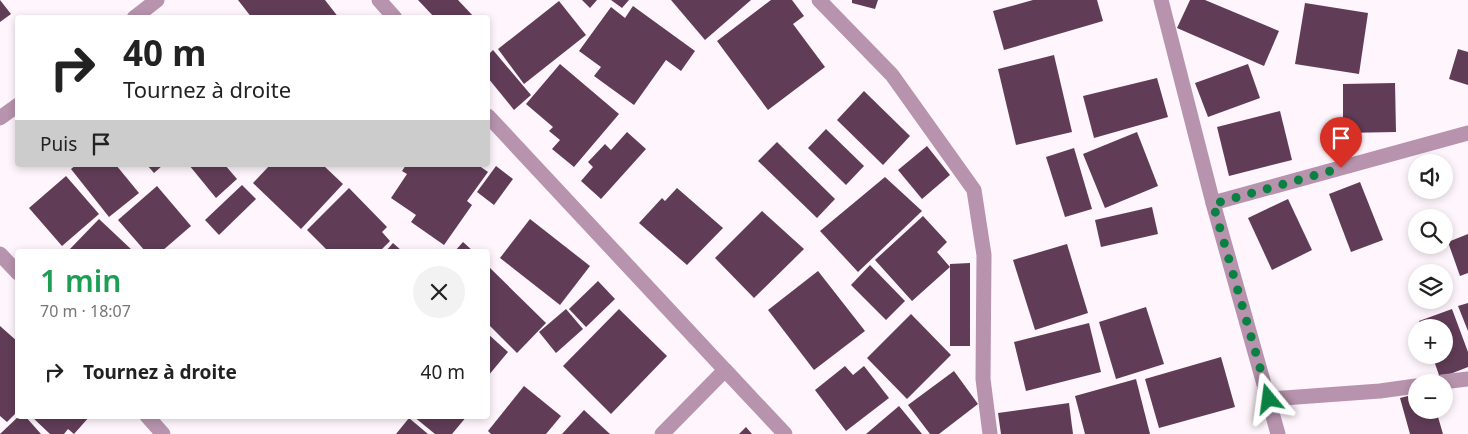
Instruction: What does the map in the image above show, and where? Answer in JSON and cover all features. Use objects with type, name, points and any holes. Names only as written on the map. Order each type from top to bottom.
[{"type":"street","points":[[138,15],[157,0]]},
{"type":"street","points":[[378,0],[392,15]]},
{"type":"street","points":[[819,0],[892,75],[974,190],[984,256],[983,379],[990,434]]},
{"type":"street","points":[[1161,0],[1213,204],[1278,434]]},
{"type":"street","points":[[0,118],[15,107]]},
{"type":"street","points":[[490,118],[785,434]]},
{"type":"street","points":[[1213,204],[1468,133]]},
{"type":"street","points":[[0,254],[15,270]]},
{"type":"street","points":[[662,434],[725,370]]},
{"type":"street","points":[[1453,381],[1468,379]]},
{"type":"street","points":[[1269,399],[1408,387]]},
{"type":"street","points":[[150,419],[163,434]]},
{"type":"building","points":[[0,0],[11,14],[0,22]]},
{"type":"building","points":[[238,0],[325,0],[337,15],[250,15]]},
{"type":"building","points":[[418,0],[458,0],[472,15],[432,15]]},
{"type":"building","points":[[582,0],[597,0],[590,8]]},
{"type":"building","points":[[611,0],[629,0],[622,8]]},
{"type":"building","points":[[671,0],[751,0],[705,40]]},
{"type":"building","points":[[771,0],[792,0],[804,16],[793,24],[825,67],[768,110],[717,41]]},
{"type":"building","points":[[852,0],[878,0],[875,9],[852,3]]},
{"type":"building","points":[[1033,0],[1097,0],[1103,21],[1004,50],[993,11]]},
{"type":"building","points":[[1190,0],[1205,0],[1279,31],[1264,66],[1177,28]]},
{"type":"building","points":[[559,1],[586,35],[524,84],[498,49]]},
{"type":"building","points":[[1305,3],[1368,13],[1359,74],[1295,64]]},
{"type":"building","points":[[633,6],[695,51],[681,71],[666,60],[634,105],[594,76],[601,67],[579,51],[611,7],[625,18]]},
{"type":"building","points":[[1458,49],[1468,52],[1468,85],[1449,79]]},
{"type":"building","points":[[493,50],[531,95],[514,110],[490,80],[490,53]]},
{"type":"building","points":[[1054,55],[1072,132],[1016,145],[998,69]]},
{"type":"building","points":[[560,64],[619,114],[574,167],[552,149],[560,140],[549,131],[553,127],[526,104]]},
{"type":"building","points":[[1248,64],[1260,98],[1208,117],[1195,83]]},
{"type":"building","points":[[1157,78],[1168,117],[1094,138],[1083,96]]},
{"type":"building","points":[[1395,83],[1396,132],[1343,133],[1343,84]]},
{"type":"building","points":[[864,91],[910,136],[883,165],[837,120]]},
{"type":"building","points":[[1280,111],[1292,160],[1229,176],[1217,127]]},
{"type":"building","points":[[826,129],[864,166],[846,185],[808,148]]},
{"type":"building","points":[[627,132],[646,149],[601,199],[581,181],[593,167],[588,162],[605,144],[611,150]]},
{"type":"building","points":[[1137,132],[1158,186],[1105,208],[1083,154]]},
{"type":"building","points":[[777,142],[835,199],[817,218],[758,161]]},
{"type":"building","points":[[927,146],[950,175],[922,199],[898,170]]},
{"type":"building","points":[[1074,148],[1092,209],[1065,217],[1046,157]]},
{"type":"building","points":[[496,166],[513,179],[494,205],[477,192]]},
{"type":"building","points":[[74,167],[118,167],[139,193],[109,217],[71,169]]},
{"type":"building","points":[[149,167],[161,167],[154,173]]},
{"type":"building","points":[[191,167],[227,167],[237,179],[216,198]]},
{"type":"building","points":[[268,167],[325,167],[343,184],[301,229],[253,183]]},
{"type":"building","points":[[405,167],[481,167],[488,172],[467,201],[472,205],[444,245],[411,222],[416,215],[391,198],[407,174],[402,171]]},
{"type":"building","points":[[66,176],[99,214],[62,246],[29,208]]},
{"type":"building","points":[[885,177],[922,211],[858,272],[820,231]]},
{"type":"building","points":[[1360,182],[1383,240],[1351,252],[1329,194]]},
{"type":"building","points":[[242,185],[256,199],[219,235],[205,220]]},
{"type":"building","points":[[157,186],[191,226],[164,249],[143,249],[118,220]]},
{"type":"building","points":[[349,188],[387,227],[382,232],[390,241],[382,249],[326,249],[307,230]]},
{"type":"building","points":[[677,188],[723,228],[687,265],[639,223],[662,198],[665,201]]},
{"type":"building","points":[[1288,199],[1312,250],[1272,270],[1248,218]]},
{"type":"building","points":[[1152,207],[1158,234],[1101,247],[1095,220]]},
{"type":"building","points":[[762,211],[804,249],[754,298],[715,258]]},
{"type":"building","points":[[923,216],[947,242],[937,252],[950,267],[912,301],[875,260]]},
{"type":"building","points":[[99,219],[131,249],[70,249]]},
{"type":"building","points":[[530,219],[590,266],[560,305],[500,258]]},
{"type":"building","points":[[1468,234],[1468,273],[1460,276],[1452,254],[1453,240]]},
{"type":"building","points":[[463,242],[471,249],[457,249]]},
{"type":"building","points":[[393,243],[400,249],[388,249]]},
{"type":"building","points":[[1067,244],[1088,313],[1035,330],[1013,260]]},
{"type":"building","points":[[970,263],[970,346],[950,346],[950,264]]},
{"type":"building","points":[[870,265],[905,301],[886,320],[851,285]]},
{"type":"building","points":[[490,268],[546,323],[517,353],[490,326]]},
{"type":"building","points":[[818,271],[865,331],[814,370],[768,310]]},
{"type":"building","points":[[598,281],[615,299],[586,327],[569,309]]},
{"type":"building","points":[[1468,303],[1468,331],[1458,306]]},
{"type":"building","points":[[1146,307],[1164,364],[1116,379],[1099,322]]},
{"type":"building","points":[[566,309],[583,329],[556,353],[539,332]]},
{"type":"building","points":[[619,309],[667,356],[611,414],[563,366]]},
{"type":"building","points":[[1452,309],[1468,352],[1468,367],[1450,374],[1439,374],[1435,364],[1453,364],[1453,319],[1424,319]]},
{"type":"building","points":[[911,314],[951,355],[907,399],[867,358]]},
{"type":"building","points":[[1089,323],[1101,372],[1026,391],[1014,342]]},
{"type":"building","points":[[0,326],[15,339],[15,414],[7,422],[0,416]]},
{"type":"building","points":[[490,336],[508,352],[490,374]]},
{"type":"building","points":[[1221,357],[1235,407],[1159,428],[1145,379]]},
{"type":"building","points":[[845,366],[853,375],[864,366],[889,398],[846,431],[815,390]]},
{"type":"building","points":[[954,371],[978,404],[939,434],[930,434],[908,405]]},
{"type":"building","points":[[1136,379],[1150,434],[1085,434],[1075,396]]},
{"type":"building","points":[[524,386],[561,416],[546,434],[491,434],[488,431]]},
{"type":"building","points":[[1408,396],[1408,419],[1439,419],[1443,434],[1410,434],[1400,398]]},
{"type":"building","points":[[1069,403],[1073,434],[1001,434],[998,413]]},
{"type":"building","points":[[899,406],[922,434],[866,434]]},
{"type":"building","points":[[584,410],[610,434],[562,434]]},
{"type":"building","points":[[16,419],[28,419],[41,434],[0,434]]},
{"type":"building","points":[[34,419],[87,419],[74,434],[68,429],[64,434],[50,434]]},
{"type":"building","points":[[410,419],[428,434],[396,434]]},
{"type":"building","points":[[417,419],[464,419],[452,434],[435,434]]},
{"type":"building","points":[[746,427],[752,434],[739,434]]},
{"type":"route","points":[[1269,399],[1213,204],[1341,168]]}]
